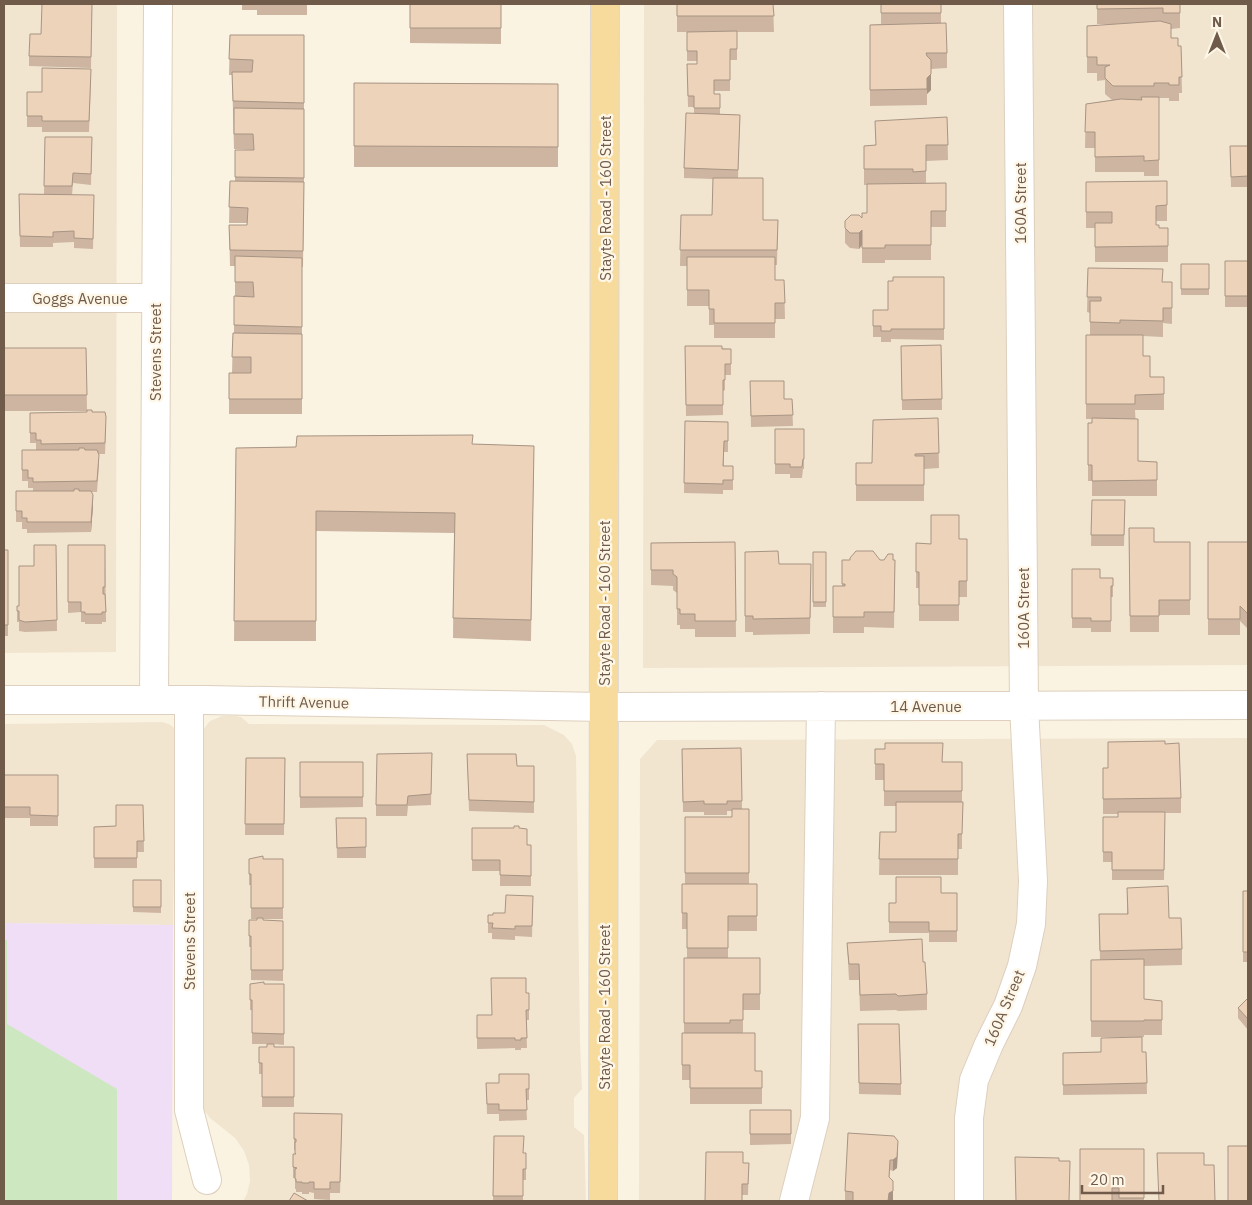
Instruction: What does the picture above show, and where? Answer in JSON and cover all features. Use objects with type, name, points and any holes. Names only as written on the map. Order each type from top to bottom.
[{"type":"main road","name":"Stayte Road - 160 Street","points":[[603,1201],[605,4]]},
{"type":"street","name":"Stevens Street","points":[[154,700],[158,4]]},
{"type":"street","name":"160A Street","points":[[969,1201],[969,1118],[974,1080],[1008,1006],[1022,966],[1031,924],[1033,881],[1024,706],[1018,4]]},
{"type":"street","name":"Goggs Avenue","points":[[4,298],[155,298]]},
{"type":"street","name":"Thrift Avenue","points":[[4,700],[189,700],[604,707]]},
{"type":"street","name":"Stevens Street","points":[[189,700],[190,1110],[207,1180]]},
{"type":"street","name":"14 Avenue","points":[[604,707],[1248,705]]},
{"type":"street","points":[[794,1201],[815,1118],[821,706]]},
{"type":"shaded area","points":[[4,4],[117,4],[116,652],[4,653]]},
{"type":"shaded area","points":[[644,4],[1248,4],[1248,665],[643,668]]},
{"type":"shaded area","points":[[222,716],[241,717],[249,724],[544,725],[564,735],[572,744],[576,756],[582,1089],[574,1098],[574,1127],[584,1135],[586,1201],[243,1201],[250,1181],[249,1165],[244,1151],[235,1138],[210,1118],[203,1109],[201,732],[210,721]]},
{"type":"shaded area","points":[[162,722],[173,727],[176,733],[173,925],[4,923],[4,724]]},
{"type":"shaded area","points":[[1248,738],[1248,1201],[639,1201],[640,759],[657,740]]},
{"type":"shaded area","points":[[4,923],[173,925],[172,1201],[4,1201]]},
{"type":"green space","points":[[4,940],[7,940],[7,1024],[117,1089],[117,1201],[4,1201]]},
{"type":"building","points":[[42,4],[92,4],[91,57],[29,56],[30,34],[41,34]]},
{"type":"building","points":[[410,4],[501,4],[501,28],[410,28]]},
{"type":"building","points":[[677,4],[773,4],[774,16],[677,16]]},
{"type":"building","points":[[881,4],[941,4],[941,13],[881,13]]},
{"type":"building","points":[[1097,4],[1180,4],[1180,13],[1163,13],[1163,8],[1097,9]]},
{"type":"building","points":[[1160,21],[1171,24],[1171,38],[1178,38],[1178,46],[1181,46],[1182,77],[1179,77],[1179,85],[1154,83],[1154,86],[1113,86],[1105,78],[1105,67],[1110,65],[1097,65],[1097,57],[1087,57],[1087,26]]},
{"type":"building","points":[[946,23],[947,53],[926,53],[931,60],[931,74],[927,78],[927,89],[870,90],[870,25]]},
{"type":"building","points":[[737,31],[737,49],[730,49],[730,80],[714,80],[714,94],[720,94],[720,108],[694,108],[694,96],[688,96],[687,64],[697,64],[697,51],[687,51],[687,32]]},
{"type":"building","points":[[230,35],[304,35],[304,103],[233,101],[232,72],[252,72],[253,60],[229,59]]},
{"type":"building","points":[[42,68],[91,69],[89,121],[42,121],[42,116],[27,116],[27,92],[42,92]]},
{"type":"building","points":[[354,83],[558,84],[558,147],[354,146]]},
{"type":"building","points":[[1141,97],[1159,97],[1159,160],[1144,161],[1144,156],[1095,157],[1095,132],[1085,132],[1086,104],[1121,99],[1142,100]]},
{"type":"building","points":[[234,108],[304,109],[304,178],[235,177],[235,150],[254,150],[253,134],[234,134]]},
{"type":"building","points":[[686,113],[740,115],[738,170],[684,168]]},
{"type":"building","points":[[947,117],[948,145],[926,145],[926,171],[913,172],[913,169],[864,169],[864,146],[876,145],[875,121]]},
{"type":"building","points":[[45,137],[92,137],[91,174],[73,173],[72,186],[44,186]]},
{"type":"building","points":[[1230,146],[1248,146],[1248,176],[1231,177]]},
{"type":"building","points":[[713,178],[763,178],[763,220],[778,220],[777,250],[680,250],[681,215],[712,215]]},
{"type":"building","points":[[230,181],[304,182],[303,251],[230,250],[229,225],[247,225],[248,208],[229,207]]},
{"type":"building","points":[[1167,181],[1167,205],[1156,206],[1156,225],[1159,225],[1159,228],[1168,228],[1168,246],[1095,247],[1095,223],[1112,223],[1112,212],[1086,212],[1086,182]]},
{"type":"building","points":[[946,183],[946,211],[931,211],[931,245],[885,245],[885,248],[862,248],[862,230],[859,233],[850,233],[845,228],[845,221],[851,215],[859,215],[862,218],[862,213],[867,213],[867,184]]},
{"type":"building","points":[[19,194],[94,195],[93,239],[74,238],[74,231],[53,232],[53,237],[20,236]]},
{"type":"building","points":[[235,256],[302,258],[302,327],[234,325],[234,296],[254,297],[253,282],[235,282]]},
{"type":"building","points":[[687,257],[775,257],[775,280],[784,280],[785,303],[775,303],[775,323],[714,323],[714,309],[709,309],[709,290],[687,290]]},
{"type":"building","points":[[1225,261],[1248,261],[1248,296],[1225,296]]},
{"type":"building","points":[[1181,264],[1209,264],[1209,289],[1181,289]]},
{"type":"building","points":[[1088,268],[1163,269],[1162,282],[1172,282],[1172,308],[1163,308],[1163,321],[1120,320],[1120,323],[1090,322],[1090,301],[1101,301],[1101,297],[1087,297]]},
{"type":"building","points":[[893,277],[944,277],[944,329],[891,329],[891,331],[881,331],[881,326],[873,326],[873,310],[888,310],[888,281],[893,281]]},
{"type":"building","points":[[233,333],[302,334],[302,399],[229,399],[229,373],[251,373],[251,357],[232,357]]},
{"type":"building","points":[[1086,335],[1143,335],[1143,356],[1150,356],[1150,377],[1164,377],[1164,394],[1135,395],[1135,404],[1086,404]]},
{"type":"building","points":[[941,345],[942,399],[902,400],[901,346]]},
{"type":"building","points":[[685,346],[722,346],[722,349],[731,349],[731,364],[725,364],[723,405],[686,405]]},
{"type":"building","points":[[4,348],[86,348],[87,395],[4,395]]},
{"type":"building","points":[[750,381],[784,381],[784,399],[792,399],[793,415],[751,416]]},
{"type":"building","points":[[87,410],[105,412],[105,443],[41,444],[41,440],[36,440],[36,433],[30,433],[30,413],[87,412]]},
{"type":"building","points":[[938,418],[939,453],[915,454],[915,456],[924,456],[924,485],[856,485],[856,463],[872,463],[873,420]]},
{"type":"building","points":[[1092,418],[1138,419],[1138,461],[1157,462],[1157,480],[1092,481],[1092,465],[1088,465],[1088,423],[1092,423]]},
{"type":"building","points":[[685,421],[728,422],[728,441],[724,441],[723,466],[733,466],[733,480],[723,480],[723,484],[684,483]]},
{"type":"building","points":[[775,429],[804,429],[804,459],[802,467],[790,467],[790,464],[775,464]]},
{"type":"building","points":[[473,435],[472,444],[534,446],[531,620],[453,618],[455,513],[316,511],[316,621],[234,621],[236,448],[296,447],[297,436]]},
{"type":"building","points":[[79,448],[97,450],[99,455],[97,481],[33,482],[33,478],[28,478],[28,470],[22,470],[22,450],[79,450]]},
{"type":"building","points":[[74,489],[91,491],[93,495],[91,522],[27,522],[27,518],[22,518],[22,511],[16,511],[16,491],[74,491]]},
{"type":"building","points":[[1092,500],[1125,500],[1124,535],[1091,535]]},
{"type":"building","points":[[931,515],[959,515],[959,539],[967,539],[967,581],[959,581],[959,605],[919,605],[919,572],[916,572],[916,543],[931,544]]},
{"type":"building","points":[[1129,528],[1154,528],[1154,542],[1190,542],[1190,600],[1159,600],[1159,616],[1130,616]]},
{"type":"building","points":[[735,542],[736,621],[695,621],[695,614],[680,614],[680,609],[677,609],[677,577],[673,574],[673,570],[651,570],[651,543]]},
{"type":"building","points":[[1208,542],[1248,542],[1248,614],[1240,606],[1240,619],[1208,619]]},
{"type":"building","points":[[34,545],[56,545],[57,620],[25,622],[19,620],[17,606],[19,606],[19,566],[34,566]]},
{"type":"building","points":[[68,545],[105,545],[105,587],[103,587],[103,594],[105,594],[106,612],[102,612],[102,614],[85,614],[85,612],[81,612],[81,602],[68,602]]},
{"type":"building","points":[[4,550],[8,550],[8,625],[4,625]]},
{"type":"building","points":[[778,551],[779,564],[811,564],[810,618],[753,619],[753,616],[745,616],[745,552]]},
{"type":"building","points":[[856,551],[873,551],[880,560],[884,560],[888,554],[893,554],[893,560],[895,560],[894,612],[864,612],[864,617],[833,617],[833,586],[845,586],[845,584],[842,584],[842,560],[850,560]]},
{"type":"building","points":[[813,552],[826,552],[826,602],[813,602]]},
{"type":"building","points":[[1072,569],[1100,569],[1100,578],[1113,578],[1113,586],[1111,586],[1111,621],[1091,621],[1091,618],[1072,618]]},
{"type":"building","points":[[1165,741],[1165,744],[1179,743],[1181,798],[1103,799],[1103,768],[1108,768],[1108,742]]},
{"type":"building","points":[[885,743],[943,743],[942,762],[962,762],[962,791],[884,791],[884,764],[875,764],[875,749],[885,749]]},
{"type":"building","points":[[741,748],[742,801],[727,801],[727,804],[704,804],[704,801],[683,802],[682,749]]},
{"type":"building","points":[[432,753],[431,794],[408,796],[407,805],[376,805],[377,754]]},
{"type":"building","points":[[467,754],[516,754],[517,766],[534,766],[534,802],[469,800]]},
{"type":"building","points":[[246,758],[285,758],[284,824],[245,824]]},
{"type":"building","points":[[300,762],[363,762],[363,797],[300,797]]},
{"type":"building","points":[[4,775],[58,775],[58,816],[30,815],[30,807],[4,807]]},
{"type":"building","points":[[896,802],[963,802],[962,834],[958,834],[958,859],[879,859],[880,832],[896,832]]},
{"type":"building","points":[[116,805],[143,805],[144,841],[137,841],[137,858],[94,858],[94,827],[116,826]]},
{"type":"building","points":[[732,809],[749,809],[749,873],[685,873],[685,817],[732,817]]},
{"type":"building","points":[[1118,812],[1165,812],[1164,870],[1112,870],[1112,852],[1103,852],[1103,817],[1118,817]]},
{"type":"building","points":[[336,818],[366,818],[366,847],[337,848]]},
{"type":"building","points":[[514,826],[527,829],[527,845],[531,845],[531,876],[500,875],[500,860],[472,860],[472,828],[514,828]]},
{"type":"building","points":[[263,856],[263,859],[283,859],[283,908],[251,908],[249,859]]},
{"type":"building","points":[[896,877],[941,877],[941,893],[957,893],[957,931],[929,931],[929,922],[889,922],[889,903],[896,903]]},
{"type":"building","points":[[133,880],[161,880],[161,907],[133,907]]},
{"type":"building","points":[[682,884],[757,884],[757,916],[728,916],[728,948],[687,948],[687,913],[682,913]]},
{"type":"building","points":[[1168,886],[1169,918],[1181,918],[1182,949],[1100,951],[1099,914],[1128,914],[1127,888]]},
{"type":"building","points":[[1243,891],[1248,891],[1248,952],[1243,952]]},
{"type":"building","points":[[506,895],[533,896],[532,926],[515,926],[515,929],[492,928],[493,923],[488,923],[488,915],[505,913]]},
{"type":"building","points":[[257,918],[283,921],[283,970],[251,970],[249,920],[257,920]]},
{"type":"building","points":[[922,939],[927,994],[898,996],[896,994],[860,995],[859,964],[849,964],[847,943]]},
{"type":"building","points":[[684,958],[760,958],[760,994],[743,994],[743,1020],[730,1020],[730,1023],[684,1023]]},
{"type":"building","points":[[1144,959],[1144,999],[1162,1001],[1162,1020],[1091,1021],[1091,960]]},
{"type":"building","points":[[491,978],[526,978],[526,993],[529,993],[529,1010],[526,1010],[527,1038],[515,1040],[515,1038],[477,1038],[477,1015],[492,1015]]},
{"type":"building","points":[[264,982],[264,984],[284,984],[284,1034],[252,1033],[250,984]]},
{"type":"building","points":[[1248,998],[1248,1019],[1238,1008]]},
{"type":"building","points":[[858,1024],[899,1024],[901,1084],[859,1083]]},
{"type":"building","points":[[682,1033],[755,1033],[755,1071],[762,1071],[762,1088],[690,1088],[690,1065],[682,1065]]},
{"type":"building","points":[[1142,1037],[1142,1052],[1146,1052],[1147,1083],[1063,1085],[1063,1053],[1101,1052],[1101,1038]]},
{"type":"building","points":[[267,1044],[274,1044],[274,1047],[294,1047],[294,1097],[262,1097],[262,1063],[259,1063],[259,1047],[267,1047]]},
{"type":"building","points":[[499,1074],[529,1074],[529,1089],[526,1089],[527,1110],[499,1110],[499,1104],[487,1104],[486,1083],[499,1083]]},
{"type":"building","points":[[750,1110],[791,1110],[791,1134],[750,1134]]},
{"type":"building","points":[[294,1113],[342,1114],[340,1182],[330,1182],[330,1189],[314,1189],[314,1182],[296,1182],[295,1169],[297,1168],[293,1167],[293,1154],[296,1154]]},
{"type":"building","points":[[848,1133],[894,1136],[898,1141],[897,1157],[890,1160],[889,1177],[893,1181],[893,1191],[889,1193],[888,1201],[853,1201],[853,1192],[845,1191]]},
{"type":"building","points":[[494,1136],[524,1136],[523,1153],[526,1153],[526,1169],[523,1169],[523,1196],[493,1196]]},
{"type":"building","points":[[1228,1146],[1248,1146],[1248,1201],[1228,1201]]},
{"type":"building","points":[[1080,1149],[1144,1149],[1144,1198],[1119,1198],[1119,1188],[1112,1188],[1112,1201],[1080,1201]]},
{"type":"building","points":[[706,1152],[743,1152],[743,1163],[749,1163],[748,1184],[742,1184],[742,1201],[705,1201]]},
{"type":"building","points":[[1157,1153],[1204,1153],[1204,1165],[1214,1165],[1215,1201],[1159,1201]]},
{"type":"building","points":[[1015,1157],[1059,1158],[1059,1161],[1070,1161],[1069,1201],[1016,1201]]},
{"type":"building","points":[[294,1193],[308,1201],[289,1201]]}]
